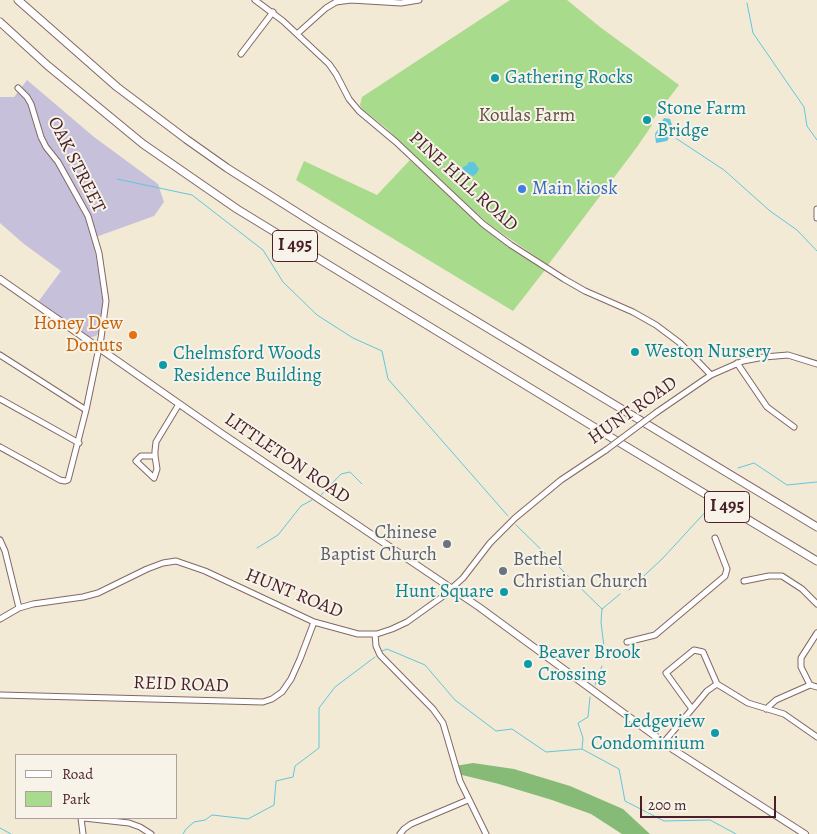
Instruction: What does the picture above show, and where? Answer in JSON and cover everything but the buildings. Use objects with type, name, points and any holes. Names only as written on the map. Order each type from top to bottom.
[{"type":"highway","name":"I 495","points":[[18,0],[117,87],[178,134],[227,168],[325,230],[817,527]]},
{"type":"highway","name":"I 495","points":[[0,22],[47,65],[143,144],[237,209],[817,561]]},
{"type":"main road","name":"LITTLETON ROAD","points":[[0,279],[179,404],[453,588],[664,742],[805,834]]},
{"type":"street","name":"PINE HILL ROAD","points":[[255,0],[273,12],[334,70],[349,99],[359,110],[490,229],[564,279],[656,325],[680,343],[711,375]]},
{"type":"street","points":[[297,34],[326,8],[336,2],[351,0],[401,3],[420,0]]},
{"type":"street","points":[[241,54],[273,12]]},
{"type":"street","name":"OAK STREET","points":[[0,447],[65,481],[68,480],[71,475],[99,349],[106,301],[99,253],[88,216],[58,162],[41,138],[31,104],[18,88]]},
{"type":"street","points":[[817,209],[817,218]]},
{"type":"street","points":[[0,355],[86,410]]},
{"type":"street","points":[[711,375],[738,363],[764,357],[788,355],[817,364]]},
{"type":"street","points":[[738,363],[767,407],[794,427]]},
{"type":"street","name":"HUNT ROAD","points":[[0,620],[19,608],[98,593],[147,569],[163,563],[176,561],[205,571],[314,622],[358,634],[375,634],[392,630],[407,622],[453,588],[490,543],[515,518],[557,484],[711,375]]},
{"type":"street","points":[[0,399],[78,442]]},
{"type":"street","points":[[155,456],[141,456],[136,461],[154,478],[157,470],[156,442],[179,404]]},
{"type":"street","points":[[627,642],[655,635],[725,576],[727,570],[715,538]]},
{"type":"street","points":[[0,540],[5,551],[19,608]]},
{"type":"street","points":[[744,580],[782,576],[802,589],[817,604]]},
{"type":"street","name":"REID ROAD","points":[[0,695],[263,702],[272,699],[282,692],[291,679],[314,622]]},
{"type":"street","points":[[810,686],[801,667],[802,658],[817,633]]},
{"type":"street","points":[[375,634],[376,646],[380,655],[433,709],[443,723],[468,800],[486,834]]},
{"type":"street","points":[[692,709],[666,673],[694,650],[703,652],[717,684],[748,703],[784,714],[817,737]]},
{"type":"street","points":[[664,742],[708,691],[717,684]]},
{"type":"street","points":[[766,709],[776,700],[810,686],[817,687]]},
{"type":"street","points":[[400,834],[411,824],[468,800]]},
{"type":"street","points":[[83,819],[83,834]]},
{"type":"street","points":[[92,819],[129,823],[151,834]]},
{"type":"shaded area","points":[[27,80],[94,137],[158,184],[164,202],[154,216],[93,238],[103,301],[99,332],[96,336],[86,337],[38,302],[61,271],[24,244],[0,223],[0,97],[14,97]]},
{"type":"green space","name":"Koulas Farm","points":[[510,0],[567,0],[600,27],[679,85],[650,123],[652,125],[637,147],[548,265],[490,225],[435,176],[386,128],[362,109],[360,105],[362,97]]},
{"type":"green space","points":[[410,160],[487,231],[545,270],[513,311],[296,180],[304,161],[377,195]]},
{"type":"green space","points":[[473,763],[514,769],[570,786],[623,809],[650,834],[622,834],[591,814],[499,784],[458,774],[455,766]]},
{"type":"water","points":[[664,118],[670,119],[674,131],[667,141],[656,143],[655,134]]},
{"type":"water","points":[[469,162],[474,162],[479,169],[473,176],[460,169]]},
{"type":"waterway","points":[[747,3],[753,33],[804,107],[807,126],[817,140]]},
{"type":"waterway","points":[[671,135],[724,170],[770,211],[797,230],[817,251]]},
{"type":"waterway","points":[[117,179],[192,195],[263,250],[283,282],[317,315],[353,338],[382,351],[388,379],[508,516]]},
{"type":"waterway","points":[[738,468],[754,463],[787,485],[817,482]]},
{"type":"waterway","points":[[321,495],[341,474],[350,472],[362,484]]},
{"type":"waterway","points":[[257,548],[278,535],[301,506],[312,500]]},
{"type":"waterway","points":[[629,590],[663,558],[709,508]]},
{"type":"waterway","points":[[516,525],[602,609]]},
{"type":"waterway","points":[[604,647],[601,622],[602,609],[620,594]]},
{"type":"waterway","points":[[382,651],[387,649],[425,665],[455,700],[496,731],[512,729],[546,752],[582,749],[619,769],[625,801],[664,821],[710,820],[736,834]]},
{"type":"waterway","points":[[183,834],[194,822],[205,820],[212,815],[248,819],[274,805],[276,781],[293,777],[295,766],[319,748],[319,708],[335,687],[375,657]]},
{"type":"waterway","points":[[595,685],[602,666]]},
{"type":"waterway","points":[[582,749],[583,738],[578,723],[588,717],[590,697]]},
{"type":"waterway","points":[[0,828],[11,834]]},
{"type":"place","name":"Gathering Rocks","points":[[495,78]]},
{"type":"place","name":"Stone Farm Bridge","points":[[647,120]]},
{"type":"place","name":"Main kiosk","points":[[522,189]]},
{"type":"place","name":"Honey Dew Donuts","points":[[133,335]]},
{"type":"place","name":"Weston Nursery","points":[[635,352]]},
{"type":"place","name":"Chelmsford Woods Residence Building","points":[[163,365]]},
{"type":"place","name":"Chinese Baptist Church","points":[[447,544]]},
{"type":"place","name":"Bethel Christian Church","points":[[503,571]]},
{"type":"place","name":"Hunt Square","points":[[504,592]]},
{"type":"place","name":"Beaver Brook Crossing","points":[[528,664]]},
{"type":"place","name":"Ledgeview Condominium","points":[[715,733]]}]
